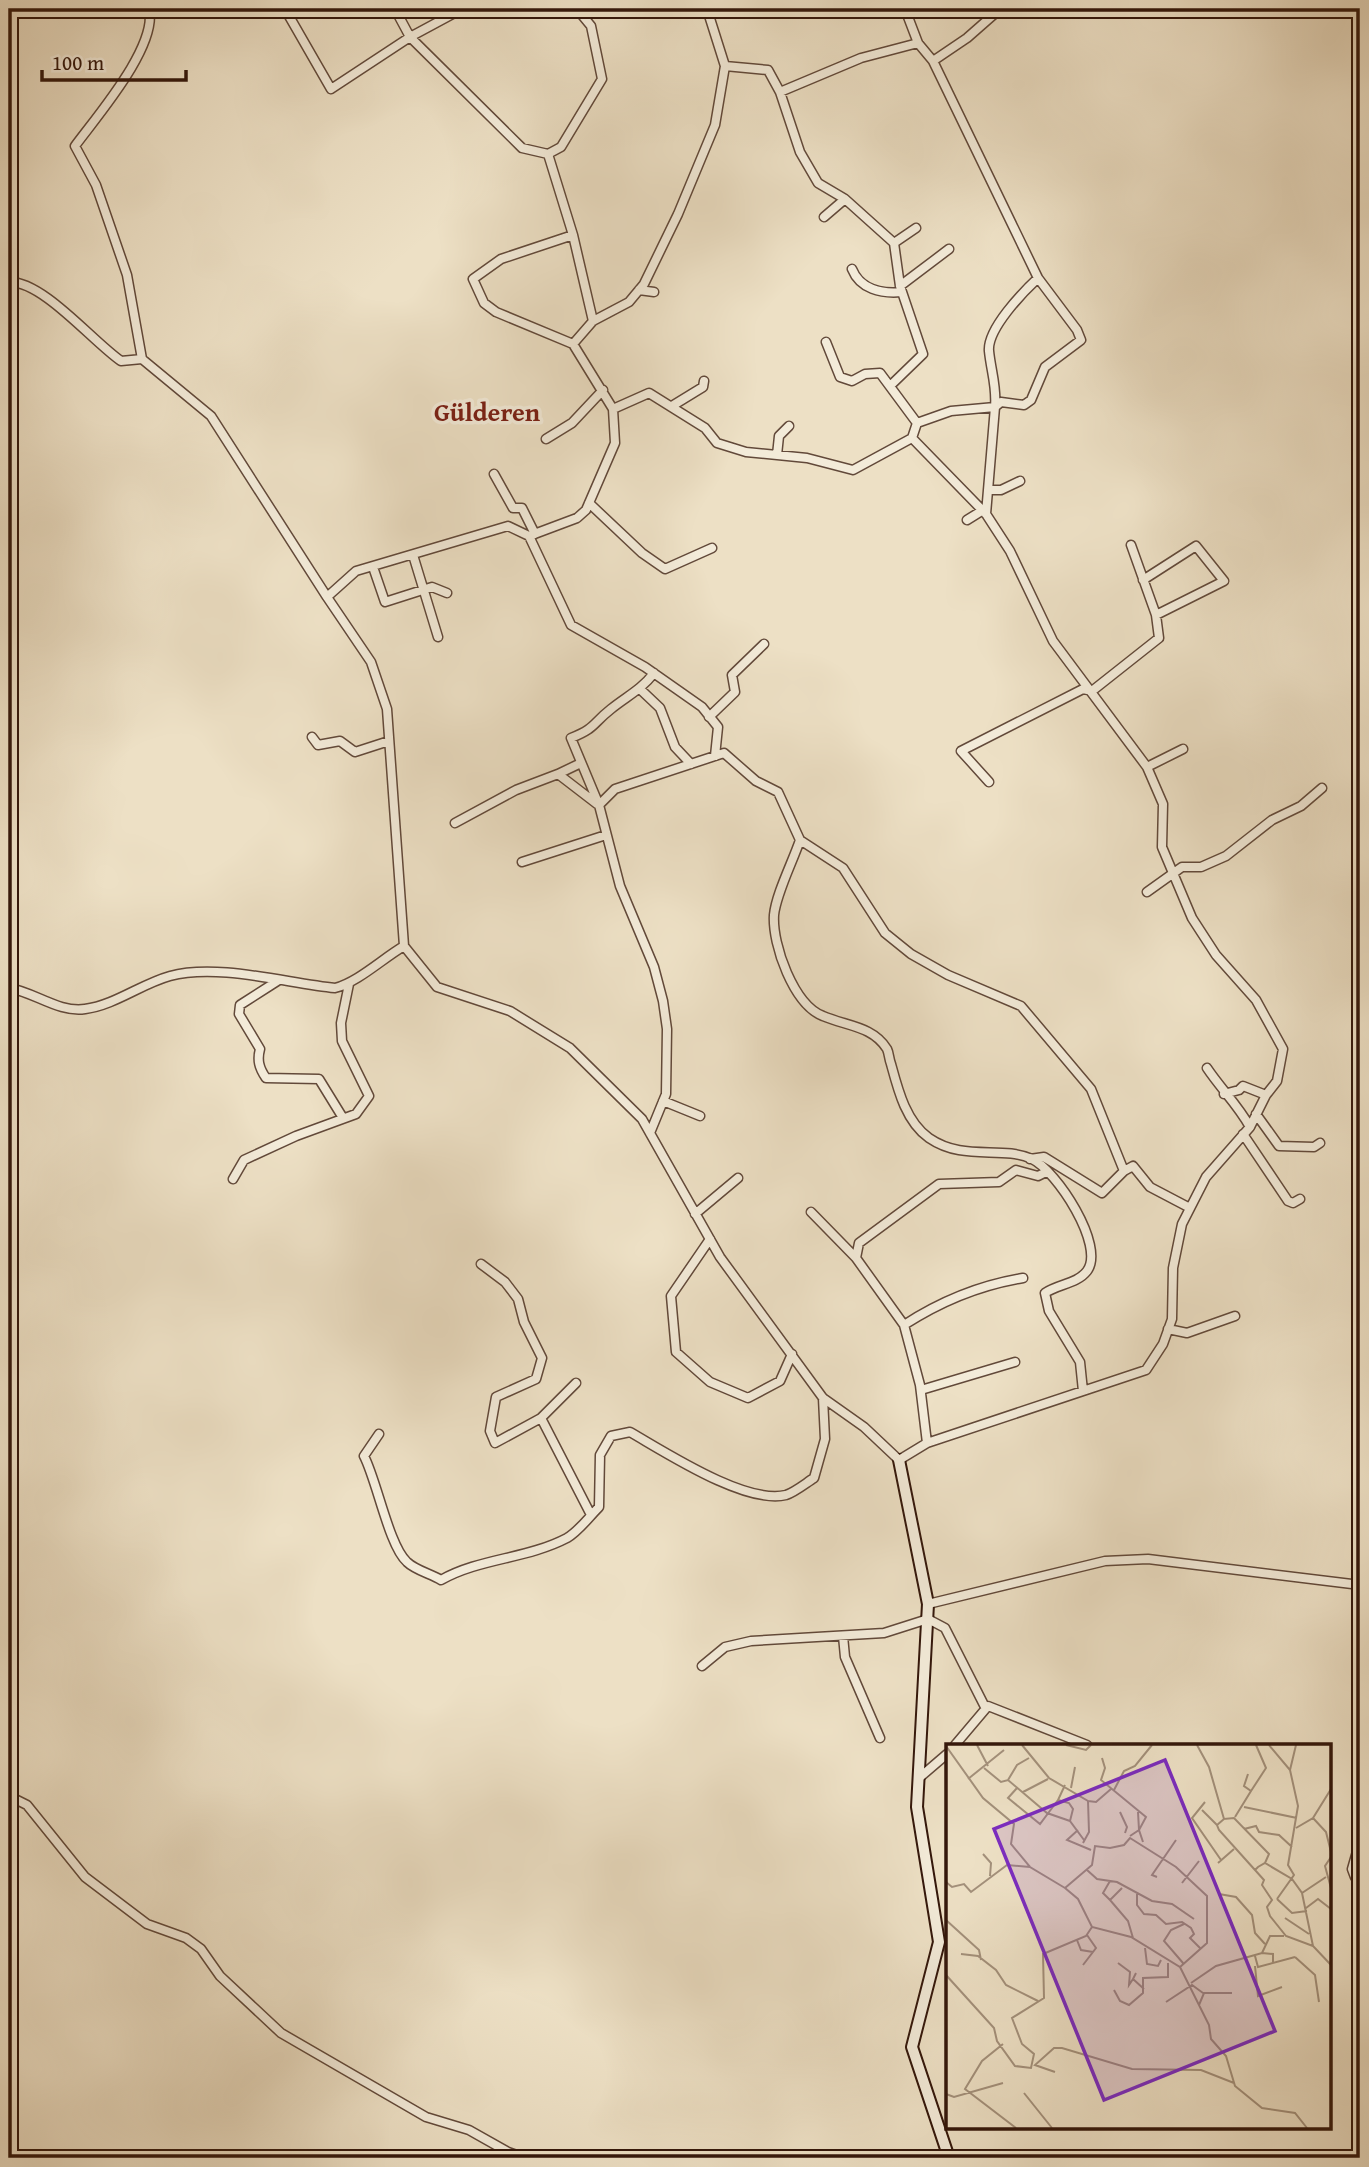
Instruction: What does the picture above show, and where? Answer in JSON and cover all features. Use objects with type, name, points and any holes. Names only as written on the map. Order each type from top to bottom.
[{"type":"street","points":[[149,9],[152,21],[137,58],[75,146],[96,185],[127,275],[142,359],[211,416],[371,662],[387,709],[404,946],[437,987],[510,1011],[569,1048],[642,1119],[710,1239],[823,1398],[864,1427],[899,1460],[928,1604],[917,1807],[939,1942],[912,2047],[949,2158]]},
{"type":"street","points":[[285,9],[331,89],[410,37],[462,9]]},
{"type":"street","points":[[395,9],[410,37],[522,148],[548,154],[561,147],[602,79],[591,26],[578,9]]},
{"type":"street","points":[[573,344],[593,321],[629,302],[639,290],[678,214],[715,125],[725,65],[707,9]]},
{"type":"street","points":[[905,9],[918,43],[933,61],[1038,278],[1077,330],[1081,340],[1045,367],[1031,400],[1024,405],[1001,402],[995,407],[951,411],[917,423]]},
{"type":"street","points":[[933,61],[967,38],[1000,9]]},
{"type":"street","points":[[780,92],[861,58],[918,43]]},
{"type":"street","points":[[725,65],[768,70],[780,92],[800,152],[818,183],[845,199],[894,243],[901,289],[923,354],[891,386]]},
{"type":"street","points":[[548,154],[573,235],[593,321]]},
{"type":"street","points":[[824,217],[845,199]]},
{"type":"street","points":[[894,243],[916,228]]},
{"type":"street","points":[[327,597],[356,571],[508,526],[532,535],[577,518],[589,503],[615,443],[613,408],[573,344],[496,312],[484,303],[472,279],[501,259],[573,235]]},
{"type":"street","points":[[852,269],[863,285],[888,293],[901,289],[949,249]]},
{"type":"street","points":[[985,512],[996,391],[988,347],[1013,302],[1038,278]]},
{"type":"street","points":[[9,282],[18,282],[46,298],[121,361],[142,359]]},
{"type":"street","points":[[639,290],[654,292]]},
{"type":"street","points":[[826,342],[840,377],[852,381],[865,374],[880,373],[917,423]]},
{"type":"street","points":[[671,406],[703,387],[704,381]]},
{"type":"street","points":[[546,439],[572,423],[603,390]]},
{"type":"street","points":[[613,408],[649,393],[705,428],[717,443],[746,452],[807,458],[853,470],[912,438],[917,423]]},
{"type":"street","points":[[777,455],[779,436],[789,426]]},
{"type":"street","points":[[899,1460],[927,1443],[1146,1370],[1172,1319],[1173,1268],[1182,1224],[1206,1177],[1247,1130],[1266,1095],[1277,1082],[1283,1049],[1256,1000],[1216,955],[1192,918],[1162,847],[1163,804],[1147,767],[1053,640],[1010,551],[985,512],[912,438]]},
{"type":"street","points":[[494,474],[513,508],[522,508],[571,625],[654,673],[702,707],[718,727],[715,756]]},
{"type":"street","points":[[989,490],[1001,490],[1020,481]]},
{"type":"street","points":[[589,503],[642,553],[664,569],[712,548]]},
{"type":"street","points":[[967,520],[985,512]]},
{"type":"street","points":[[1092,691],[1159,638],[1156,615],[1131,545]]},
{"type":"street","points":[[1143,580],[1196,547],[1224,580],[1156,615]]},
{"type":"street","points":[[413,555],[438,637]]},
{"type":"street","points":[[373,567],[385,602],[432,587],[447,593]]},
{"type":"street","points":[[709,717],[735,692],[732,676],[764,644]]},
{"type":"street","points":[[650,1133],[666,1094],[667,1030],[663,1000],[654,967],[620,886],[599,806],[571,738],[592,730],[610,709],[641,690],[654,673]]},
{"type":"street","points":[[989,782],[961,751],[1083,689],[1092,691]]},
{"type":"street","points":[[641,690],[660,708],[675,747],[691,764]]},
{"type":"street","points":[[312,737],[318,745],[340,741],[355,752],[389,741]]},
{"type":"street","points":[[1147,767],[1184,750]]},
{"type":"street","points":[[599,806],[615,789],[724,753],[756,781],[778,792],[800,840],[843,868],[885,933],[911,954],[948,975],[1021,1006],[1091,1089],[1124,1171]]},
{"type":"street","points":[[455,823],[516,790],[581,763]]},
{"type":"street","points":[[558,774],[599,806]]},
{"type":"street","points":[[1147,892],[1182,867],[1201,867],[1226,856],[1272,820],[1301,806],[1322,788]]},
{"type":"street","points":[[522,862],[606,835]]},
{"type":"street","points":[[800,840],[774,915],[780,954],[788,977],[801,997],[820,1016],[868,1030],[877,1038],[888,1051],[913,1124],[932,1140],[964,1152],[1019,1155],[1030,1159],[1046,1172],[1072,1205],[1090,1242],[1092,1258],[1087,1272],[1045,1293],[1049,1311],[1080,1362],[1083,1391]]},
{"type":"street","points":[[9,988],[23,990],[63,1008],[85,1009],[171,975],[208,973],[335,988],[349,984],[404,946]]},
{"type":"street","points":[[279,981],[240,1005],[240,1014],[260,1049],[257,1059],[262,1073],[266,1078],[319,1079],[343,1118]]},
{"type":"street","points":[[233,1180],[244,1160],[296,1136],[356,1114],[369,1096],[342,1041],[341,1023],[349,984]]},
{"type":"street","points":[[1207,1068],[1224,1094],[1240,1108],[1247,1130],[1288,1201],[1293,1203],[1300,1199]]},
{"type":"street","points":[[1224,1094],[1239,1090],[1243,1086],[1266,1095]]},
{"type":"street","points":[[663,1101],[700,1116]]},
{"type":"street","points":[[1256,1114],[1279,1146],[1314,1147],[1320,1143]]},
{"type":"street","points":[[1030,1159],[1044,1157],[1102,1193],[1124,1171],[1133,1167],[1150,1187],[1190,1209]]},
{"type":"street","points":[[856,1258],[859,1243],[939,1184],[999,1182],[1016,1170],[1038,1176],[1046,1172]]},
{"type":"street","points":[[695,1213],[738,1178]]},
{"type":"street","points":[[811,1212],[856,1258],[904,1325],[921,1390],[927,1443]]},
{"type":"street","points":[[710,1239],[671,1296],[677,1352],[710,1382],[748,1398],[780,1381],[792,1354]]},
{"type":"street","points":[[481,1264],[505,1282],[518,1299],[524,1322],[542,1358],[536,1379],[496,1397],[490,1431],[495,1443],[541,1418],[576,1383]]},
{"type":"street","points":[[904,1325],[926,1311],[979,1288],[1023,1278]]},
{"type":"street","points":[[1168,1329],[1187,1333],[1235,1316]]},
{"type":"street","points":[[921,1390],[1015,1362]]},
{"type":"street","points":[[379,1434],[364,1456],[375,1478],[389,1527],[406,1562],[441,1580],[463,1567],[544,1548],[570,1536],[599,1507],[600,1455],[611,1436],[630,1432],[718,1481],[760,1494],[786,1495],[814,1478],[825,1439],[823,1398]]},
{"type":"street","points":[[541,1418],[591,1515]]},
{"type":"street","points":[[928,1604],[1105,1561],[1149,1559],[1360,1585]]},
{"type":"street","points":[[702,1666],[726,1647],[738,1644],[802,1636],[884,1633],[928,1619],[945,1628],[985,1707]]},
{"type":"street","points":[[843,1636],[845,1657],[858,1681],[880,1738]]},
{"type":"street","points":[[956,1744],[985,1707]]},
{"type":"street","points":[[985,1707],[993,1707],[1085,1744]]},
{"type":"street","points":[[919,1777],[946,1755]]},
{"type":"street","points":[[9,1796],[27,1805],[85,1877],[147,1924],[186,1938],[201,1950],[220,1976],[281,2034],[426,2117],[470,2130],[508,2152],[525,2158]]},
{"type":"street","points":[[1360,1842],[1352,1869],[1355,1877],[1360,1877]]},
{"type":"district","name":"Gülderen","points":[[487,412]]}]
